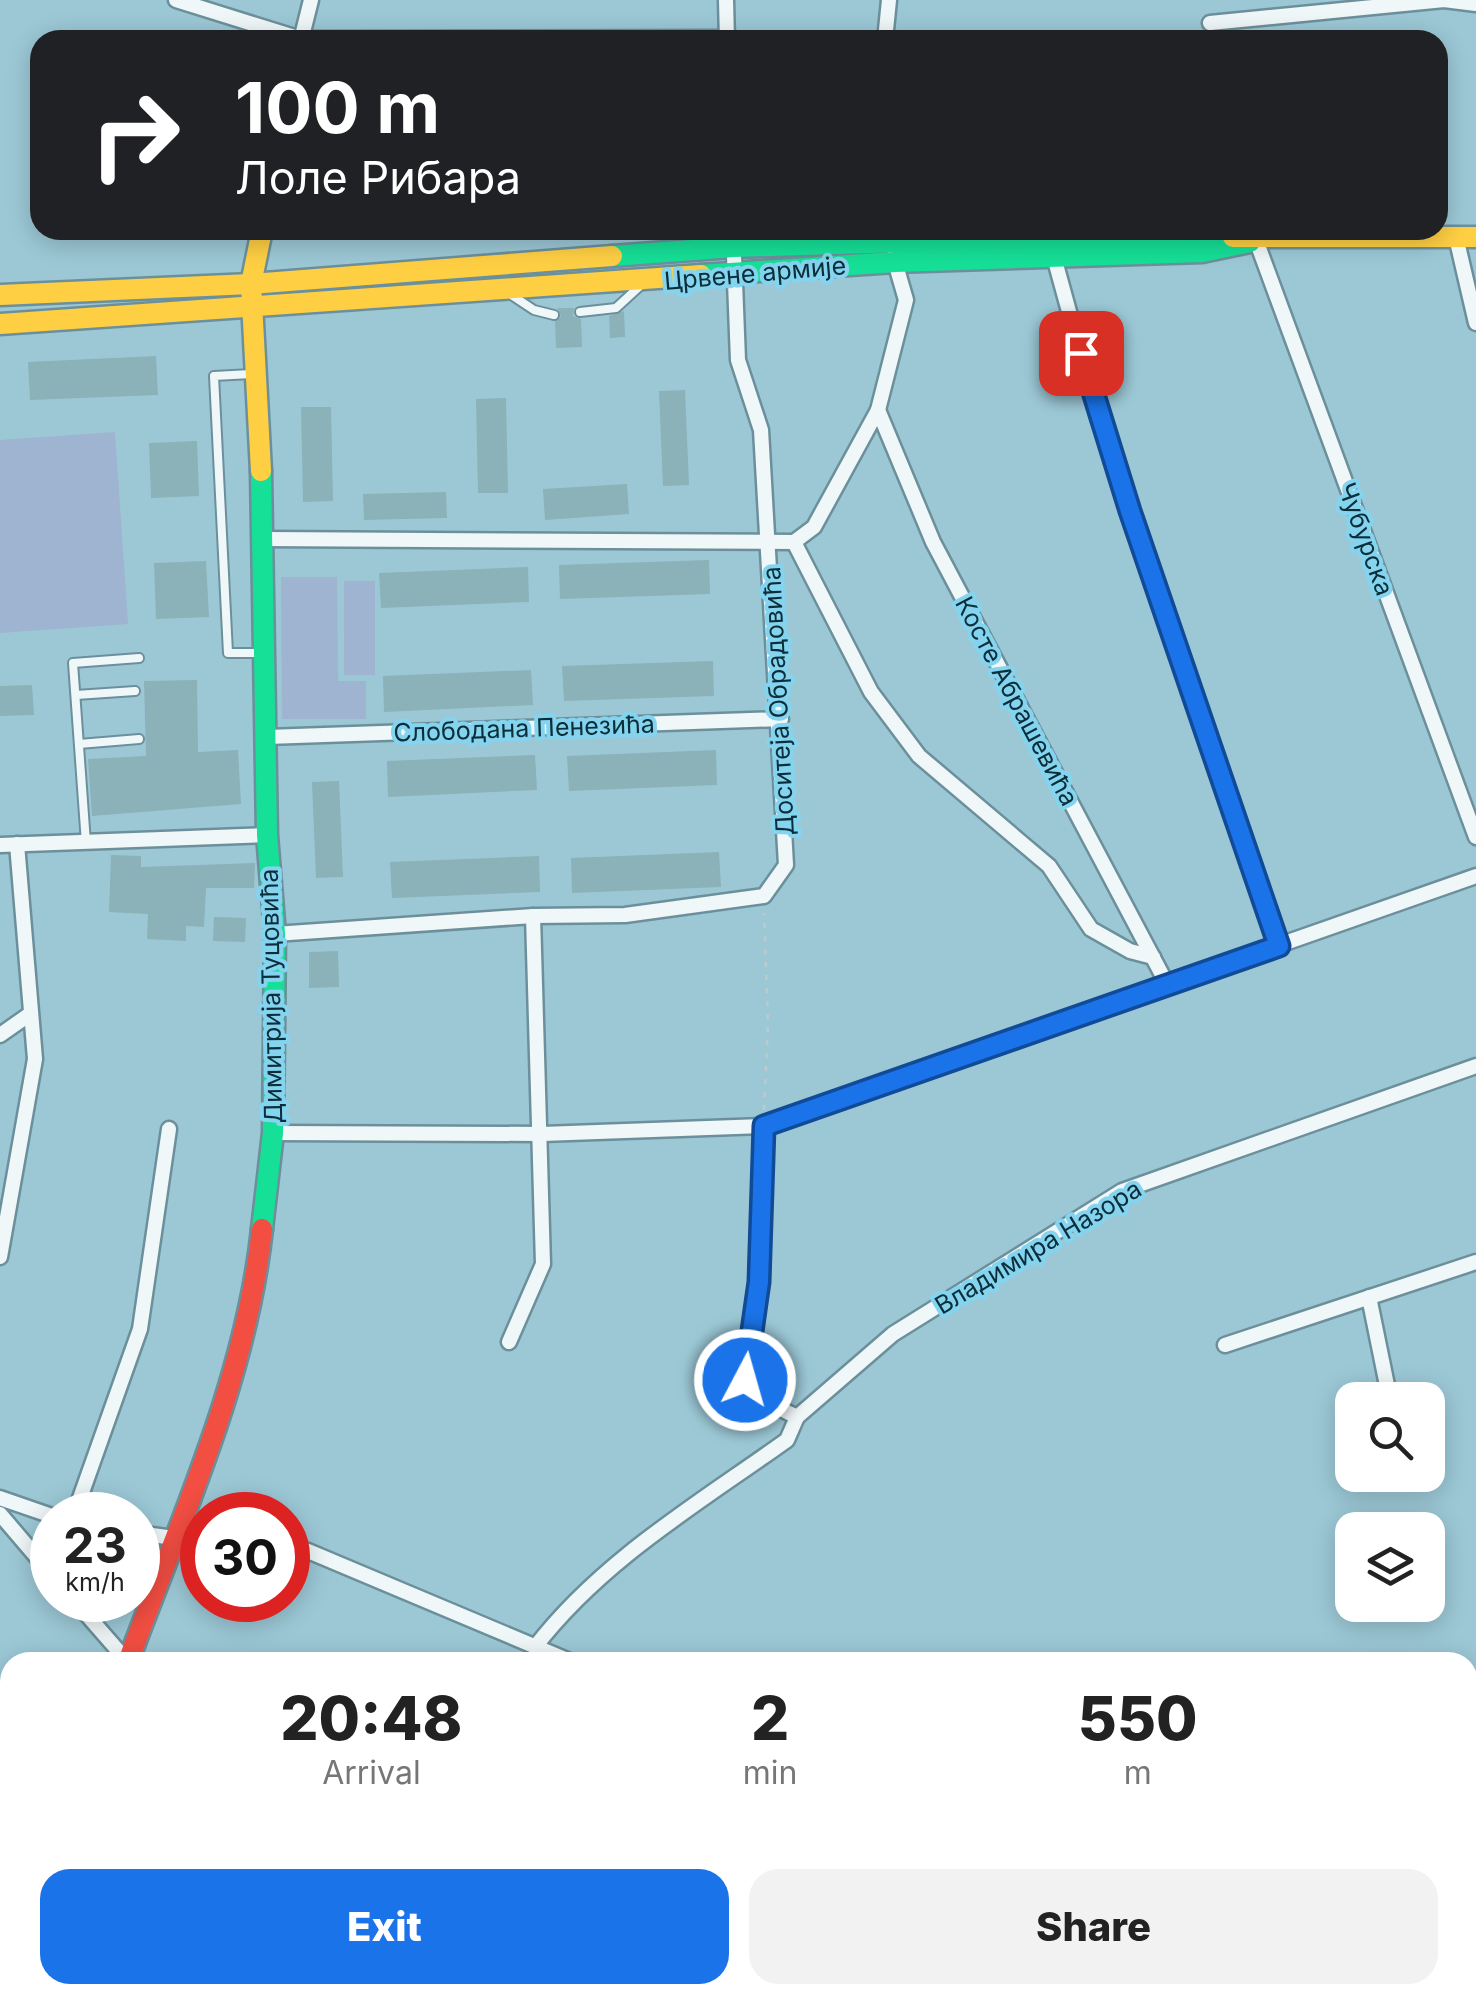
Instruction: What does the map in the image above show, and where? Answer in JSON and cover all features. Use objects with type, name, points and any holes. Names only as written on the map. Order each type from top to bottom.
[{"type":"main road","name":"Димитрија Туцовића","points":[[132,1652],[219,1418],[255,1295],[274,1133],[275,934],[267,835],[264,539],[251,284],[260,240]]},
{"type":"main road","name":"Црвене армије","points":[[0,295],[251,284],[712,240]]},
{"type":"main road","name":"Црвене армије","points":[[774,240],[1054,256],[1202,252],[1256,240]]},
{"type":"main road","name":"Црвене армије","points":[[0,324],[642,282],[735,273],[895,246],[1036,240]]},
{"type":"street","points":[[176,0],[272,30]]},
{"type":"street","points":[[303,30],[311,0]]},
{"type":"street","points":[[726,0],[727,30]]},
{"type":"street","points":[[886,30],[889,0]]},
{"type":"street","points":[[1210,23],[1444,0],[1476,4]]},
{"type":"street","points":[[1466,237],[1476,323]]},
{"type":"street","name":"Доситеја Обрадовића","points":[[733,240],[738,360],[761,430],[781,719],[786,866],[764,896]]},
{"type":"street","name":"Чубурска","points":[[1256,240],[1476,838]]},
{"type":"street","points":[[264,539],[794,542],[814,528],[878,410],[906,300],[895,246]]},
{"type":"street","points":[[1054,256],[1098,417],[1279,946]]},
{"type":"street","name":"Косте Абрашевића","points":[[878,410],[933,542],[1168,986]]},
{"type":"street","name":"Доситеја Обрадовића","points":[[794,542],[871,692],[920,756],[1049,866],[1090,929],[1153,957]]},
{"type":"street","name":"Слободана Пенезића","points":[[267,737],[781,719]]},
{"type":"street","points":[[0,844],[267,835]]},
{"type":"street","points":[[0,1256],[35,1059],[17,844]]},
{"type":"street","points":[[274,1133],[542,1134],[764,1126],[1476,876]]},
{"type":"street","points":[[275,934],[533,916],[625,916],[764,896]]},
{"type":"street","points":[[510,1342],[543,1264],[533,916]]},
{"type":"street","points":[[0,1035],[30,1014]]},
{"type":"street","name":"Владимира Назора","points":[[535,1647],[565,1608],[626,1555],[787,1440],[797,1418],[893,1334],[1122,1192],[1476,1066]]},
{"type":"street","points":[[764,1126],[759,1282],[745,1380],[772,1404],[797,1418]]},
{"type":"street","points":[[82,1492],[140,1329],[169,1129]]},
{"type":"street","points":[[1225,1345],[1476,1262]]},
{"type":"street","points":[[1369,1297],[1386,1382]]},
{"type":"street","points":[[0,1498],[30,1508]]},
{"type":"street","points":[[0,1514],[30,1549]]},
{"type":"street","points":[[160,1537],[180,1540]]},
{"type":"street","points":[[310,1552],[547,1652]]},
{"type":"street","points":[[93,1622],[119,1652]]},
{"type":"lane","points":[[580,312],[616,308],[642,282]]},
{"type":"lane","points":[[507,291],[526,306],[554,315]]},
{"type":"lane","points":[[256,374],[214,376],[228,654],[266,653]]},
{"type":"lane","points":[[86,843],[73,663],[138,658]]},
{"type":"lane","points":[[76,696],[134,691]]},
{"type":"lane","points":[[79,744],[139,739]]},
{"type":"path","points":[[764,896],[768,1023],[764,1126]]},
{"type":"shaded area","points":[[115,432],[128,624],[0,633],[0,440]]},
{"type":"shaded area","points":[[281,577],[337,577],[338,681],[366,681],[366,719],[282,719]]},
{"type":"shaded area","points":[[344,581],[375,581],[375,675],[344,675]]},
{"type":"building","points":[[557,308],[574,308],[573,316],[581,319],[582,347],[556,348],[555,322],[561,316]]},
{"type":"building","points":[[624,311],[625,337],[610,338],[609,316]]},
{"type":"building","points":[[156,356],[158,395],[30,400],[28,362]]},
{"type":"building","points":[[685,390],[689,485],[663,486],[659,391]]},
{"type":"building","points":[[506,398],[508,493],[478,493],[476,399]]},
{"type":"building","points":[[301,407],[331,407],[333,501],[303,502]]},
{"type":"building","points":[[197,441],[199,496],[151,498],[149,443]]},
{"type":"building","points":[[627,484],[629,514],[545,520],[543,489]]},
{"type":"building","points":[[446,492],[447,518],[364,520],[363,494]]},
{"type":"building","points":[[709,560],[710,594],[560,599],[559,565]]},
{"type":"building","points":[[206,561],[209,617],[156,619],[154,563]]},
{"type":"building","points":[[528,567],[529,602],[381,608],[379,573]]},
{"type":"building","points":[[713,661],[714,696],[564,701],[562,666]]},
{"type":"building","points":[[531,670],[533,705],[384,712],[383,676]]},
{"type":"building","points":[[197,680],[198,752],[238,750],[241,804],[92,816],[88,759],[146,756],[144,681]]},
{"type":"building","points":[[32,685],[34,715],[0,716],[0,686]]},
{"type":"building","points":[[716,750],[717,785],[569,791],[567,756]]},
{"type":"building","points":[[535,755],[537,790],[388,797],[387,761]]},
{"type":"building","points":[[339,781],[343,877],[316,878],[312,782]]},
{"type":"building","points":[[719,852],[721,887],[572,893],[571,858]]},
{"type":"building","points":[[111,855],[141,856],[141,867],[255,863],[254,888],[206,888],[204,927],[186,926],[186,941],[147,939],[148,914],[109,912]]},
{"type":"building","points":[[539,856],[540,892],[392,898],[390,862]]},
{"type":"building","points":[[214,917],[246,918],[245,942],[213,941]]},
{"type":"building","points":[[338,951],[339,987],[309,988],[309,952]]},
{"type":"traffic: fast","points":[[612,256],[733,247],[966,240]]},
{"type":"traffic: fast","points":[[701,275],[895,262],[1202,252],[1250,242]]},
{"type":"traffic: fast","points":[[261,471],[267,835],[275,934],[273,1133],[262,1229]]},
{"type":"traffic: slow","points":[[1448,237],[1476,237]]},
{"type":"traffic: slow","points":[[260,240],[251,284],[261,471]]},
{"type":"traffic: slow","points":[[0,295],[251,284],[612,256]]},
{"type":"traffic: slow","points":[[0,324],[701,275]]},
{"type":"traffic: jam","points":[[132,1652],[226,1395],[242,1341],[262,1229]]},
{"type":"route","points":[[745,1380],[759,1282],[764,1126],[1279,946],[1098,417],[1081,353]]}]
